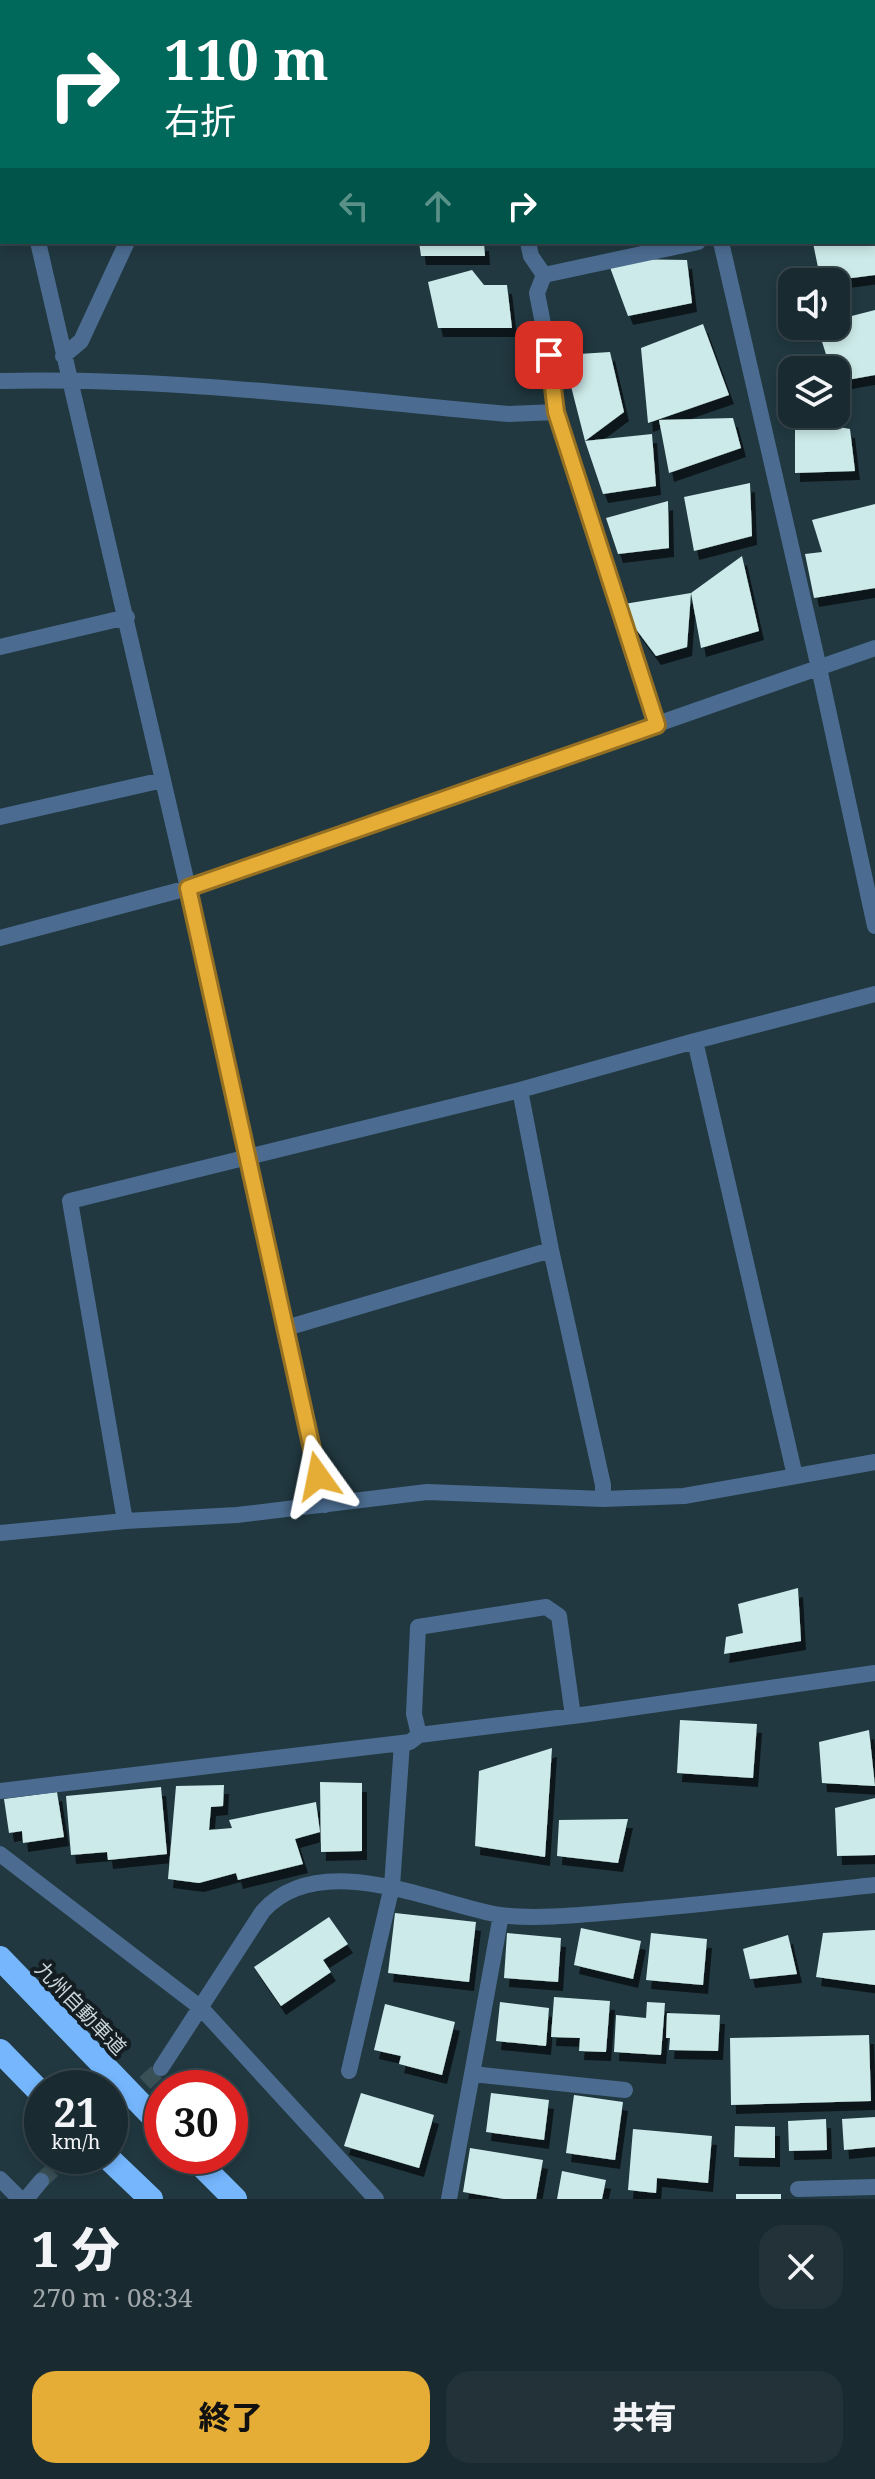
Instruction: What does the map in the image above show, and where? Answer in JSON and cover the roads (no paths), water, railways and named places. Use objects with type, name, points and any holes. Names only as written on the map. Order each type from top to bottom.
[{"type":"highway","name":"九州自動車道","points":[[0,1958],[144,2107]]},
{"type":"highway","points":[[0,2051],[24,2076]]},
{"type":"highway","points":[[125,2174],[151,2199]]},
{"type":"highway","points":[[210,2174],[235,2199]]},
{"type":"street","points":[[38,244],[127,617],[325,1505]]},
{"type":"street","points":[[63,356],[81,341],[126,244]]},
{"type":"street","points":[[528,244],[531,256],[544,275]]},
{"type":"street","points":[[544,275],[689,244]]},
{"type":"street","points":[[721,244],[871,886],[875,926]]},
{"type":"street","points":[[544,275],[537,293],[556,412],[657,725]]},
{"type":"street","points":[[0,381],[69,379],[201,386],[509,414],[556,412]]},
{"type":"street","points":[[0,647],[127,617]]},
{"type":"street","points":[[0,938],[188,888],[875,648]]},
{"type":"street","points":[[0,817],[163,780]]},
{"type":"street","points":[[125,1521],[70,1201],[520,1090],[875,994]]},
{"type":"street","points":[[695,1041],[795,1476]]},
{"type":"street","points":[[520,1090],[551,1250],[603,1485],[603,1499]]},
{"type":"street","points":[[286,1328],[551,1250]]},
{"type":"street","points":[[0,1533],[125,1521],[237,1515],[427,1492],[603,1499],[684,1496],[875,1462]]},
{"type":"street","points":[[419,1735],[414,1714],[418,1627],[546,1607],[559,1616],[573,1716]]},
{"type":"street","points":[[0,1791],[410,1742],[419,1735],[875,1673]]},
{"type":"street","points":[[349,2071],[392,1886],[402,1743]]},
{"type":"street","points":[[0,1854],[201,2008],[376,2199]]},
{"type":"street","points":[[161,2068],[263,1911],[281,1895],[318,1882],[392,1886],[501,1915],[577,1915],[727,1903],[875,1885]]},
{"type":"street","points":[[449,2199],[501,1915]]},
{"type":"street","points":[[472,2074],[625,2090]]},
{"type":"street","points":[[0,2179],[20,2199]]},
{"type":"street","points":[[26,2199],[41,2181]]},
{"type":"street","points":[[798,2189],[875,2187]]},
{"type":"tunnel","points":[[128,2099],[161,2068]]},
{"type":"tunnel","points":[[41,2181],[48,2174]]}]
